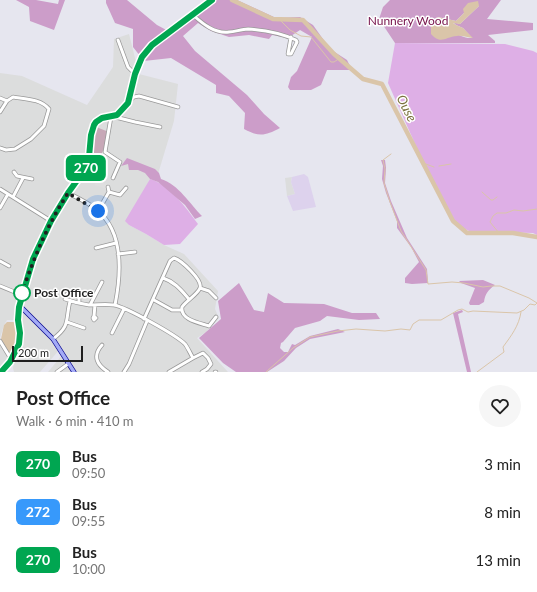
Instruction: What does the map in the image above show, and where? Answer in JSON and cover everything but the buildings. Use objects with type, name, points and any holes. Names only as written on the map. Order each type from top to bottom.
[{"type":"main road","points":[[1,372],[11,359],[19,344],[19,307],[33,259],[51,221],[68,193],[86,168],[94,125],[102,118],[113,117],[122,112],[128,103],[135,74],[142,57],[152,45],[212,0]]},
{"type":"main road","points":[[19,307],[21,307],[53,339],[74,372]]},
{"type":"street","points":[[194,15],[200,22],[221,32],[248,29],[272,32],[290,37],[297,42],[291,54],[288,54],[290,37]]},
{"type":"street","points":[[118,40],[128,67],[135,74]]},
{"type":"street","points":[[128,103],[134,97],[139,96],[178,107]]},
{"type":"street","points":[[0,112],[7,102],[13,97],[31,100],[45,105],[49,109],[44,126],[31,139],[15,149],[6,150],[0,148]]},
{"type":"street","points":[[0,98],[7,102]]},
{"type":"street","points":[[113,178],[120,162],[104,152],[113,117],[160,126]]},
{"type":"street","points":[[14,172],[17,176],[32,179]]},
{"type":"street","points":[[13,197],[23,178]]},
{"type":"street","points":[[98,211],[109,192],[108,187]]},
{"type":"street","points":[[109,192],[120,195],[126,188]]},
{"type":"street","points":[[0,189],[51,221]]},
{"type":"street","points":[[68,193],[98,211],[110,226],[118,254],[119,277],[116,305]]},
{"type":"street","points":[[0,208],[8,194]]},
{"type":"street","points":[[96,248],[115,242]]},
{"type":"street","points":[[118,254],[135,251]]},
{"type":"street","points":[[124,372],[129,364],[170,261],[174,258],[179,259],[199,280],[200,288]]},
{"type":"street","points":[[0,261],[9,266]]},
{"type":"street","points":[[164,278],[179,286],[189,299]]},
{"type":"street","points":[[90,305],[102,282]]},
{"type":"street","points":[[0,286],[22,295]]},
{"type":"street","points":[[200,288],[209,291],[216,298]]},
{"type":"street","points":[[200,288],[182,306],[183,314],[187,318],[209,326],[216,317]]},
{"type":"street","points":[[78,303],[78,298],[76,295],[69,293],[67,294],[65,299],[78,303],[90,305],[116,305],[175,336],[186,345],[193,358]]},
{"type":"street","points":[[154,300],[172,310],[182,310]]},
{"type":"street","points":[[53,339],[64,329],[67,322],[70,301]]},
{"type":"street","points":[[94,316],[95,305]]},
{"type":"street","points":[[112,333],[124,309]]},
{"type":"street","points":[[67,322],[84,328]]},
{"type":"street","points":[[0,341],[11,359]]},
{"type":"street","points":[[102,345],[98,350],[96,361],[108,372]]},
{"type":"street","points":[[171,372],[193,358],[203,354],[208,358],[211,364],[202,372]]},
{"type":"street","points":[[57,372],[68,364]]},
{"type":"shaded area","points":[[478,1],[479,6],[460,24],[453,23],[463,28],[473,38],[459,36],[440,40],[431,34],[431,25],[438,17],[456,21],[464,13],[463,9],[468,3]]},
{"type":"shaded area","points":[[129,34],[139,74],[178,84],[174,121],[158,174],[150,179],[129,225],[164,245],[184,254],[218,291],[215,309],[219,318],[206,332],[197,338],[228,372],[48,372],[63,354],[60,349],[40,372],[14,372],[13,368],[19,346],[19,320],[7,320],[0,338],[0,73],[22,76],[87,105],[113,67],[114,39]]},
{"type":"shaded area","points":[[395,43],[505,44],[537,53],[537,235],[533,233],[469,231],[461,227],[453,220],[428,173],[388,83]]},
{"type":"shaded area","points":[[96,127],[109,132],[100,156],[91,153],[93,135]]},
{"type":"shaded area","points":[[102,166],[105,167],[100,180],[106,184],[110,184],[106,189],[95,185],[96,178]]},
{"type":"shaded area","points":[[304,174],[308,177],[316,207],[293,211],[287,196],[295,194],[291,182],[292,177]]},
{"type":"shaded area","points":[[292,177],[291,182],[295,194],[287,196],[285,178]]},
{"type":"shaded area","points":[[150,179],[164,186],[171,192],[183,204],[198,224],[180,244],[164,245],[129,225],[125,221]]},
{"type":"shaded area","points":[[7,322],[15,322],[17,335],[17,343],[10,356],[1,339],[4,325]]},
{"type":"shaded area","points":[[0,345],[9,358],[0,370]]},
{"type":"green space","points":[[16,0],[36,0],[58,4],[59,0],[65,0],[54,30],[30,21],[29,7]]},
{"type":"green space","points":[[106,0],[127,0],[157,25],[172,33],[192,18],[191,13],[208,0],[237,0],[276,18],[300,17],[313,25],[330,49],[347,60],[352,70],[327,70],[321,85],[311,90],[290,90],[288,87],[291,77],[297,71],[312,37],[300,30],[288,38],[272,35],[269,39],[249,35],[229,37],[211,31],[198,23],[183,36],[195,51],[247,95],[264,114],[280,128],[266,134],[254,133],[244,129],[245,113],[229,96],[216,93],[216,85],[171,58],[144,61],[133,47],[133,29],[115,23]]},
{"type":"green space","name":"Nunnery Wood","points":[[390,0],[501,0],[487,19],[533,23],[533,30],[488,35],[495,41],[495,43],[395,43],[379,19],[383,7]],"holes":[[[479,6],[460,24],[453,22],[463,28],[472,38],[467,38],[458,34],[449,28],[438,17],[456,21],[464,13]]]},
{"type":"green space","points":[[127,158],[155,169],[159,173],[161,179],[173,185],[202,216],[195,219],[185,205],[158,182],[150,179],[145,173],[138,170],[129,170],[128,164],[121,166]]},
{"type":"green space","points":[[381,160],[385,160],[385,183],[391,201],[407,238],[427,269],[428,283],[405,283],[405,278],[419,262],[411,247],[397,228],[397,221],[382,179],[383,166]]},
{"type":"green space","points":[[483,280],[495,285],[487,292],[484,302],[479,305],[470,305],[469,303],[475,288],[459,281]]},
{"type":"green space","points":[[239,283],[254,310],[264,312],[268,293],[284,303],[324,304],[352,313],[376,313],[380,319],[359,320],[327,316],[320,321],[295,328],[281,343],[280,348],[284,352],[288,352],[292,344],[295,345],[310,336],[338,329],[345,332],[310,339],[296,348],[284,361],[267,372],[236,372],[223,363],[199,338],[221,319],[218,301]]},
{"type":"green space","points":[[462,310],[463,312],[458,314],[471,372],[467,372],[453,313]]},
{"type":"waterway","name":"Ouse","points":[[232,0],[273,19],[303,20],[334,54],[363,79],[382,84],[453,221],[467,233],[513,233],[537,237]]},
{"type":"waterway","points":[[279,19],[290,30],[301,36],[311,37],[331,62],[334,62],[340,58]]},
{"type":"waterway","points":[[391,154],[383,160],[385,169],[384,183],[401,231],[426,270],[428,284],[452,282],[483,287],[500,286],[529,298],[537,303]]},
{"type":"waterway","name":"Ouse","points":[[423,163],[434,167]]},
{"type":"waterway","points":[[439,166],[451,164]]},
{"type":"waterway","points":[[482,192],[491,200],[497,197]]},
{"type":"waterway","points":[[499,233],[490,222],[493,216],[497,213],[506,213],[514,210],[523,211],[537,209]]},
{"type":"waterway","points":[[266,372],[293,348],[310,337],[356,329],[385,331],[401,329],[410,330],[413,324],[419,320],[441,320],[462,309],[468,312],[517,313],[524,310],[530,304],[535,305],[537,303]]},
{"type":"waterway","points":[[477,372],[504,352],[503,347],[517,326],[521,312]]},
{"type":"bus line","name":"270","points":[[1,372],[10,362],[19,344],[19,307],[33,259],[60,205],[86,168],[89,157],[90,139],[94,125],[102,118],[113,117],[122,112],[128,103],[135,74],[142,57],[152,45],[212,0]]},
{"type":"place","name":"Post Office","points":[[22,293]]},
{"type":"route","points":[[22,293],[38,249],[51,221],[68,193],[88,203],[98,211]]}]
